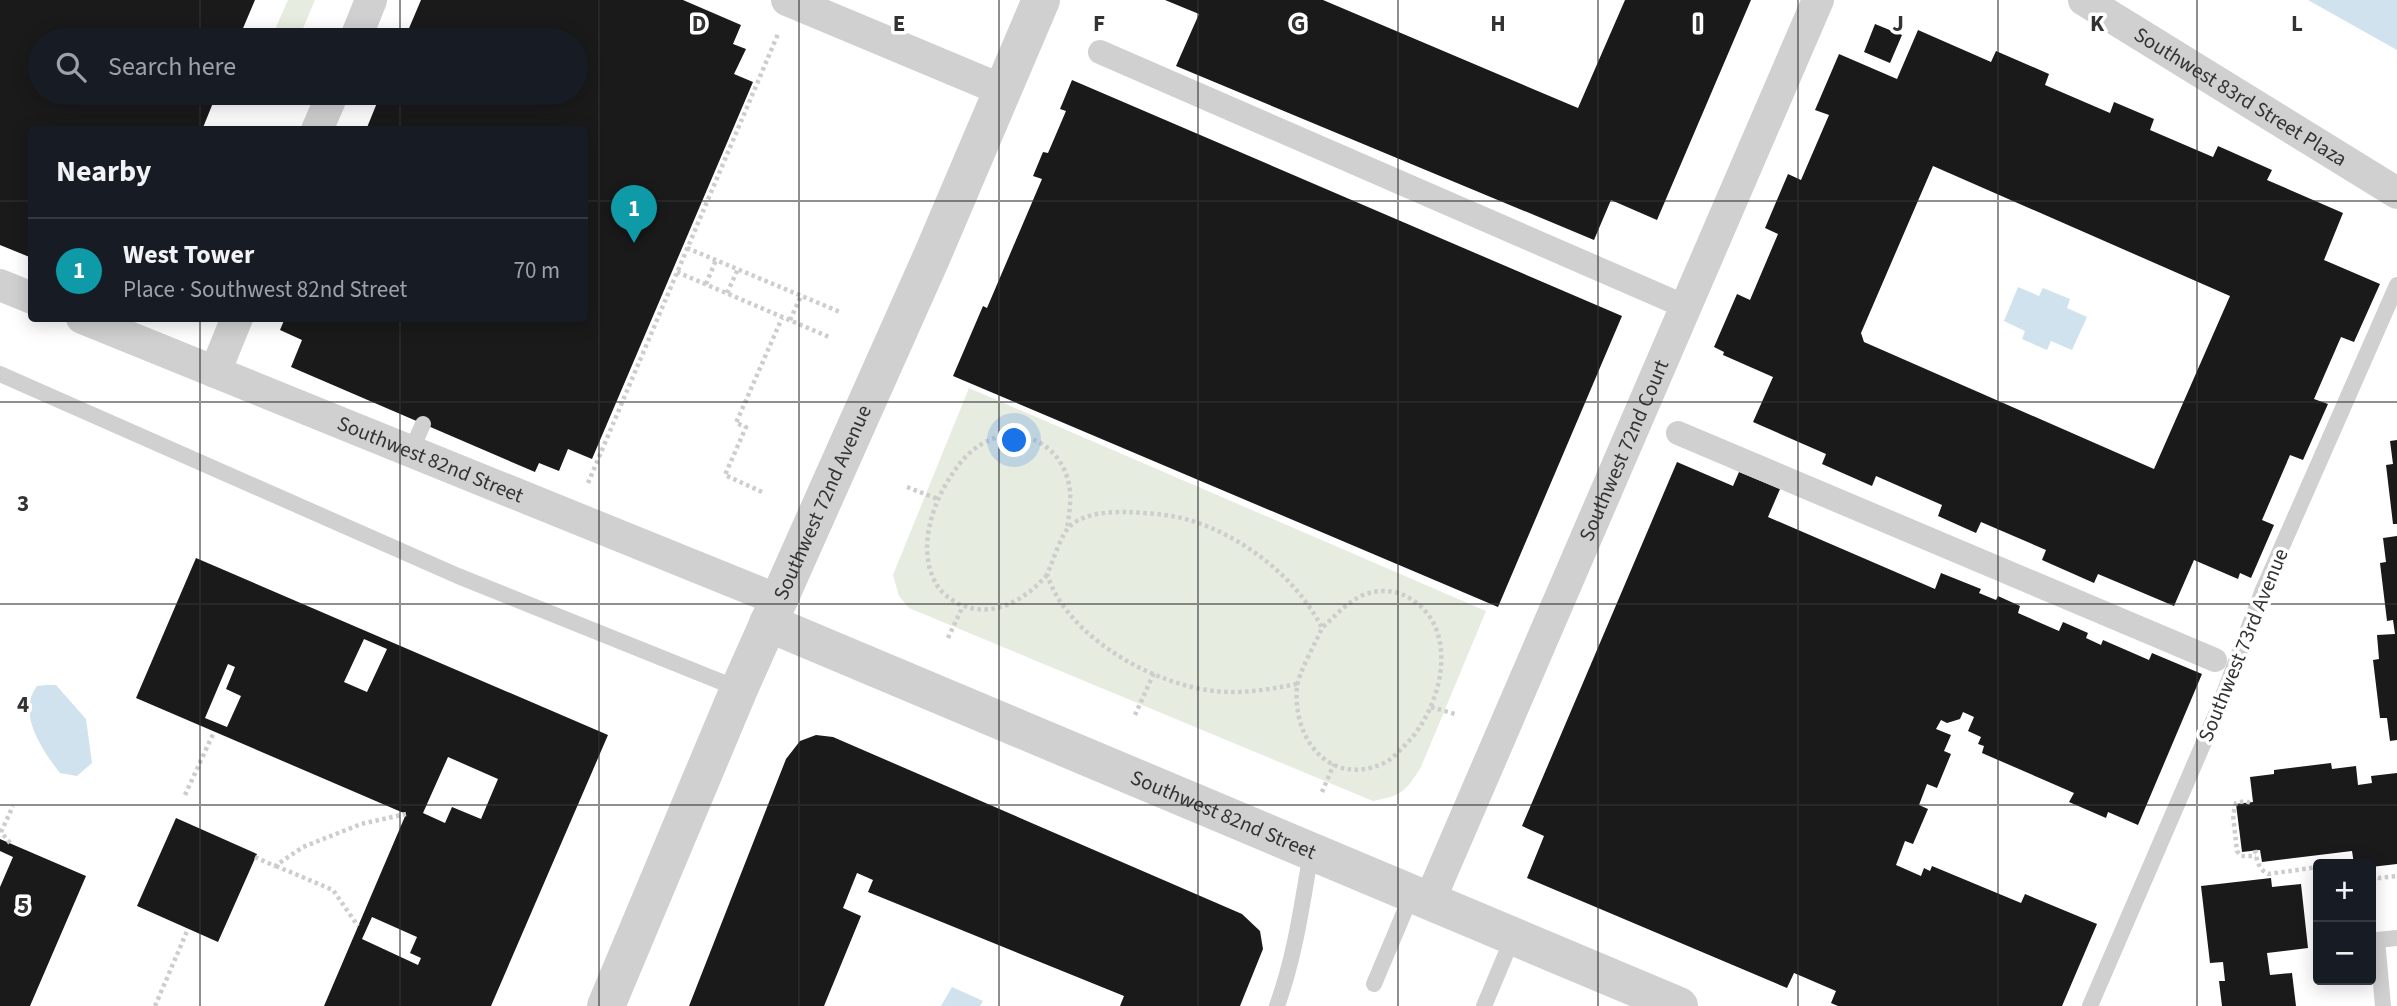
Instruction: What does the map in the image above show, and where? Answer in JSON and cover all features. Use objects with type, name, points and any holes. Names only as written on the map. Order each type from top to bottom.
[{"type":"street","points":[[360,28],[372,0]]},
{"type":"street","name":"Southwest 72nd Court","points":[[1420,898],[1686,307],[1818,0]]},
{"type":"street","name":"Southwest 83rd Street Plaza","points":[[2084,0],[2397,193]]},
{"type":"street","name":"Southwest 72nd Avenue","points":[[606,1006],[739,689],[932,256],[1002,90],[1033,2]]},
{"type":"street","points":[[785,12],[1002,90]]},
{"type":"street","points":[[1100,52],[1686,307]]},
{"type":"street","points":[[319,126],[327,105]]},
{"type":"street","points":[[0,285],[28,296]]},
{"type":"street","name":"Southwest 82nd Street","points":[[92,322],[215,372],[417,437],[773,611],[1311,852],[1679,1006]]},
{"type":"street","points":[[215,372],[235,322]]},
{"type":"street","points":[[1678,433],[2215,660]]},
{"type":"lane","name":"Southwest 73rd Avenue","points":[[2090,1006],[2217,712],[2262,592],[2397,285]]},
{"type":"lane","points":[[0,374],[458,576],[739,689]]},
{"type":"lane","points":[[1277,1006],[1297,938],[1311,852]]},
{"type":"lane","points":[[1374,984],[1420,898]]},
{"type":"lane","points":[[1483,1006],[1513,937]]},
{"type":"lane","points":[[2383,1006],[2377,940],[2397,938]]},
{"type":"path","points":[[583,495],[785,12]]},
{"type":"path","points":[[687,248],[840,312]]},
{"type":"path","points":[[706,284],[716,260]]},
{"type":"path","points":[[727,293],[738,269]]},
{"type":"path","points":[[677,272],[829,337]]},
{"type":"path","points":[[790,320],[801,296]]},
{"type":"path","points":[[762,492],[725,475],[746,427],[736,423],[782,318]]},
{"type":"path","points":[[1012,434],[1029,436],[1044,444],[1058,457],[1067,475],[1070,492],[1067,528],[1047,574],[1035,588],[1013,603],[992,610],[971,610],[953,601],[938,587],[929,565],[928,539],[932,512],[938,499],[959,464],[974,449],[991,439],[1012,434]]},
{"type":"path","points":[[907,487],[938,499]]},
{"type":"path","points":[[1067,528],[1082,518],[1109,512],[1148,513],[1189,520],[1221,533],[1274,567],[1311,606],[1322,628]]},
{"type":"path","points":[[1047,574],[1064,607],[1091,635],[1126,661],[1196,688],[1231,692],[1267,690],[1297,684]]},
{"type":"path","points":[[1386,590],[1405,594],[1421,606],[1434,622],[1441,643],[1441,668],[1437,692],[1426,720],[1392,759],[1370,769],[1344,769],[1334,764],[1318,755],[1301,731],[1297,684],[1322,628],[1343,607],[1364,595],[1386,590]]},
{"type":"path","points":[[948,638],[962,606]]},
{"type":"path","points":[[1135,715],[1154,673]]},
{"type":"path","points":[[1432,706],[1455,714]]},
{"type":"path","points":[[185,795],[214,732]]},
{"type":"path","points":[[1322,792],[1334,764]]},
{"type":"path","points":[[2250,803],[2245,800],[2236,803],[2233,811],[2237,851],[2241,856],[2256,853],[2261,869],[2267,874],[2313,868]]},
{"type":"path","points":[[10,844],[1,832],[13,806]]},
{"type":"path","points":[[275,866],[303,846],[361,824],[406,814]]},
{"type":"path","points":[[255,857],[333,890],[358,926]]},
{"type":"path","points":[[2376,877],[2397,876]]},
{"type":"path","points":[[155,1006],[188,929]]},
{"type":"shaded area","points":[[288,0],[315,0],[303,28],[276,28]]},
{"type":"shaded area","points":[[969,388],[1486,611],[1421,767],[1407,787],[1391,797],[1373,801],[909,608],[899,596],[893,575]]},
{"type":"water","points":[[2308,0],[2397,0],[2397,50]]},
{"type":"water","points":[[2018,287],[2039,296],[2043,288],[2070,299],[2067,308],[2087,317],[2072,350],[2051,341],[2047,350],[2022,339],[2025,331],[2004,321]]},
{"type":"water","points":[[56,685],[86,719],[92,763],[77,776],[60,773],[46,754],[31,720],[29,708],[37,686]]},
{"type":"water","points":[[952,987],[983,1001],[980,1006],[941,1006]]},
{"type":"building","points":[[0,0],[255,0],[243,28],[28,28],[28,105],[212,105],[204,126],[28,126],[28,256],[0,245]]},
{"type":"building","points":[[421,0],[683,0],[741,25],[733,44],[746,49],[734,74],[753,82],[592,459],[568,449],[559,471],[539,463],[535,472],[291,367],[302,340],[280,330],[283,322],[588,322],[588,126],[368,126],[376,105],[588,105],[588,28],[409,28]]},
{"type":"building","points":[[1165,0],[1323,0],[1578,108],[1625,0],[1751,0],[1657,220],[1611,200],[1594,240],[1176,66],[1199,14]]},
{"type":"building","points":[[1875,24],[1902,35],[1890,63],[1864,52]]},
{"type":"building","points":[[1918,30],[1991,62],[1996,51],[2049,74],[2045,85],[2110,113],[2114,102],[2154,119],[2150,130],[2213,157],[2218,146],[2272,170],[2267,180],[2343,213],[2324,260],[2380,284],[2354,342],[2341,337],[2314,399],[2328,404],[2303,460],[2290,455],[2262,520],[2274,525],[2251,578],[2240,573],[2238,579],[2194,560],[2174,606],[2098,574],[2094,583],[2042,560],[2046,550],[1981,522],[1976,533],[1938,516],[1942,505],[1876,476],[1872,486],[1822,464],[1826,454],[1753,422],[1773,377],[1723,355],[1724,352],[1714,347],[1737,294],[1750,300],[1778,234],[1765,228],[1788,174],[1801,180],[1829,115],[1815,110],[1839,54],[1897,79]],"holes":[[[1933,166],[2230,296],[2154,469],[1864,342],[1861,333]]]},
{"type":"building","points":[[1072,80],[1622,316],[1498,607],[953,376],[983,306],[987,308],[1042,179],[1033,176],[1043,152],[1048,153],[1066,111],[1060,109]]},
{"type":"building","points":[[2397,440],[2397,524],[2393,524],[2386,465],[2393,464],[2390,441]]},
{"type":"building","points":[[1677,462],[1733,486],[1739,472],[1780,489],[1768,517],[1935,589],[1941,573],[1981,589],[1979,593],[1996,600],[1998,596],[2020,606],[2018,613],[2059,631],[2063,622],[2088,633],[2086,638],[2101,645],[2103,640],[2149,660],[2152,653],[2202,674],[2138,825],[2108,812],[2106,818],[2069,802],[2074,793],[1982,753],[1984,746],[1978,744],[1981,737],[1968,731],[1974,717],[1963,712],[1960,719],[1947,723],[1941,720],[1936,729],[1951,735],[1944,751],[1951,754],[1937,788],[1927,784],[1919,805],[1928,809],[1913,844],[1905,841],[1896,865],[1921,876],[1924,868],[1930,871],[1932,866],[2021,903],[2025,894],[2097,924],[2062,1006],[1838,1006],[1831,1003],[1836,991],[1794,973],[1787,988],[1527,878],[1544,836],[1522,826]]},
{"type":"building","points":[[2397,536],[2397,740],[2390,741],[2387,718],[2380,718],[2373,660],[2379,659],[2377,635],[2395,634],[2393,620],[2387,621],[2380,563],[2386,562],[2383,538]]},
{"type":"building","points":[[196,558],[608,735],[491,1006],[324,1006],[406,814],[136,698]],"holes":[[[364,639],[387,649],[367,692],[344,682]],[[228,664],[235,667],[226,689],[241,696],[227,727],[205,718]],[[448,757],[498,779],[481,819],[452,807],[445,823],[423,813]],[[372,917],[417,937],[410,953],[421,958],[418,965],[362,939]]]},
{"type":"building","points":[[816,735],[833,737],[1242,914],[1260,931],[1263,949],[1240,1006],[1120,1006],[1124,996],[868,892],[873,880],[857,873],[843,908],[861,916],[824,1006],[689,1006],[786,759],[800,741]]},
{"type":"building","points":[[2331,763],[2332,769],[2356,766],[2358,785],[2372,783],[2371,776],[2397,773],[2397,864],[2376,866],[2376,859],[2353,859],[2352,851],[2262,862],[2260,850],[2242,852],[2236,804],[2253,802],[2250,777],[2274,774],[2274,770]]},
{"type":"building","points":[[176,818],[257,854],[218,942],[137,906]]},
{"type":"building","points":[[0,839],[86,876],[30,1006],[0,1006],[0,887],[13,857],[0,851]]},
{"type":"building","points":[[2271,878],[2272,887],[2301,884],[2308,948],[2267,953],[2270,975],[2292,973],[2296,1006],[2222,1006],[2219,981],[2225,981],[2223,962],[2210,963],[2201,886]]},
{"type":"place","name":"West Tower","points":[[634,243]]}]
